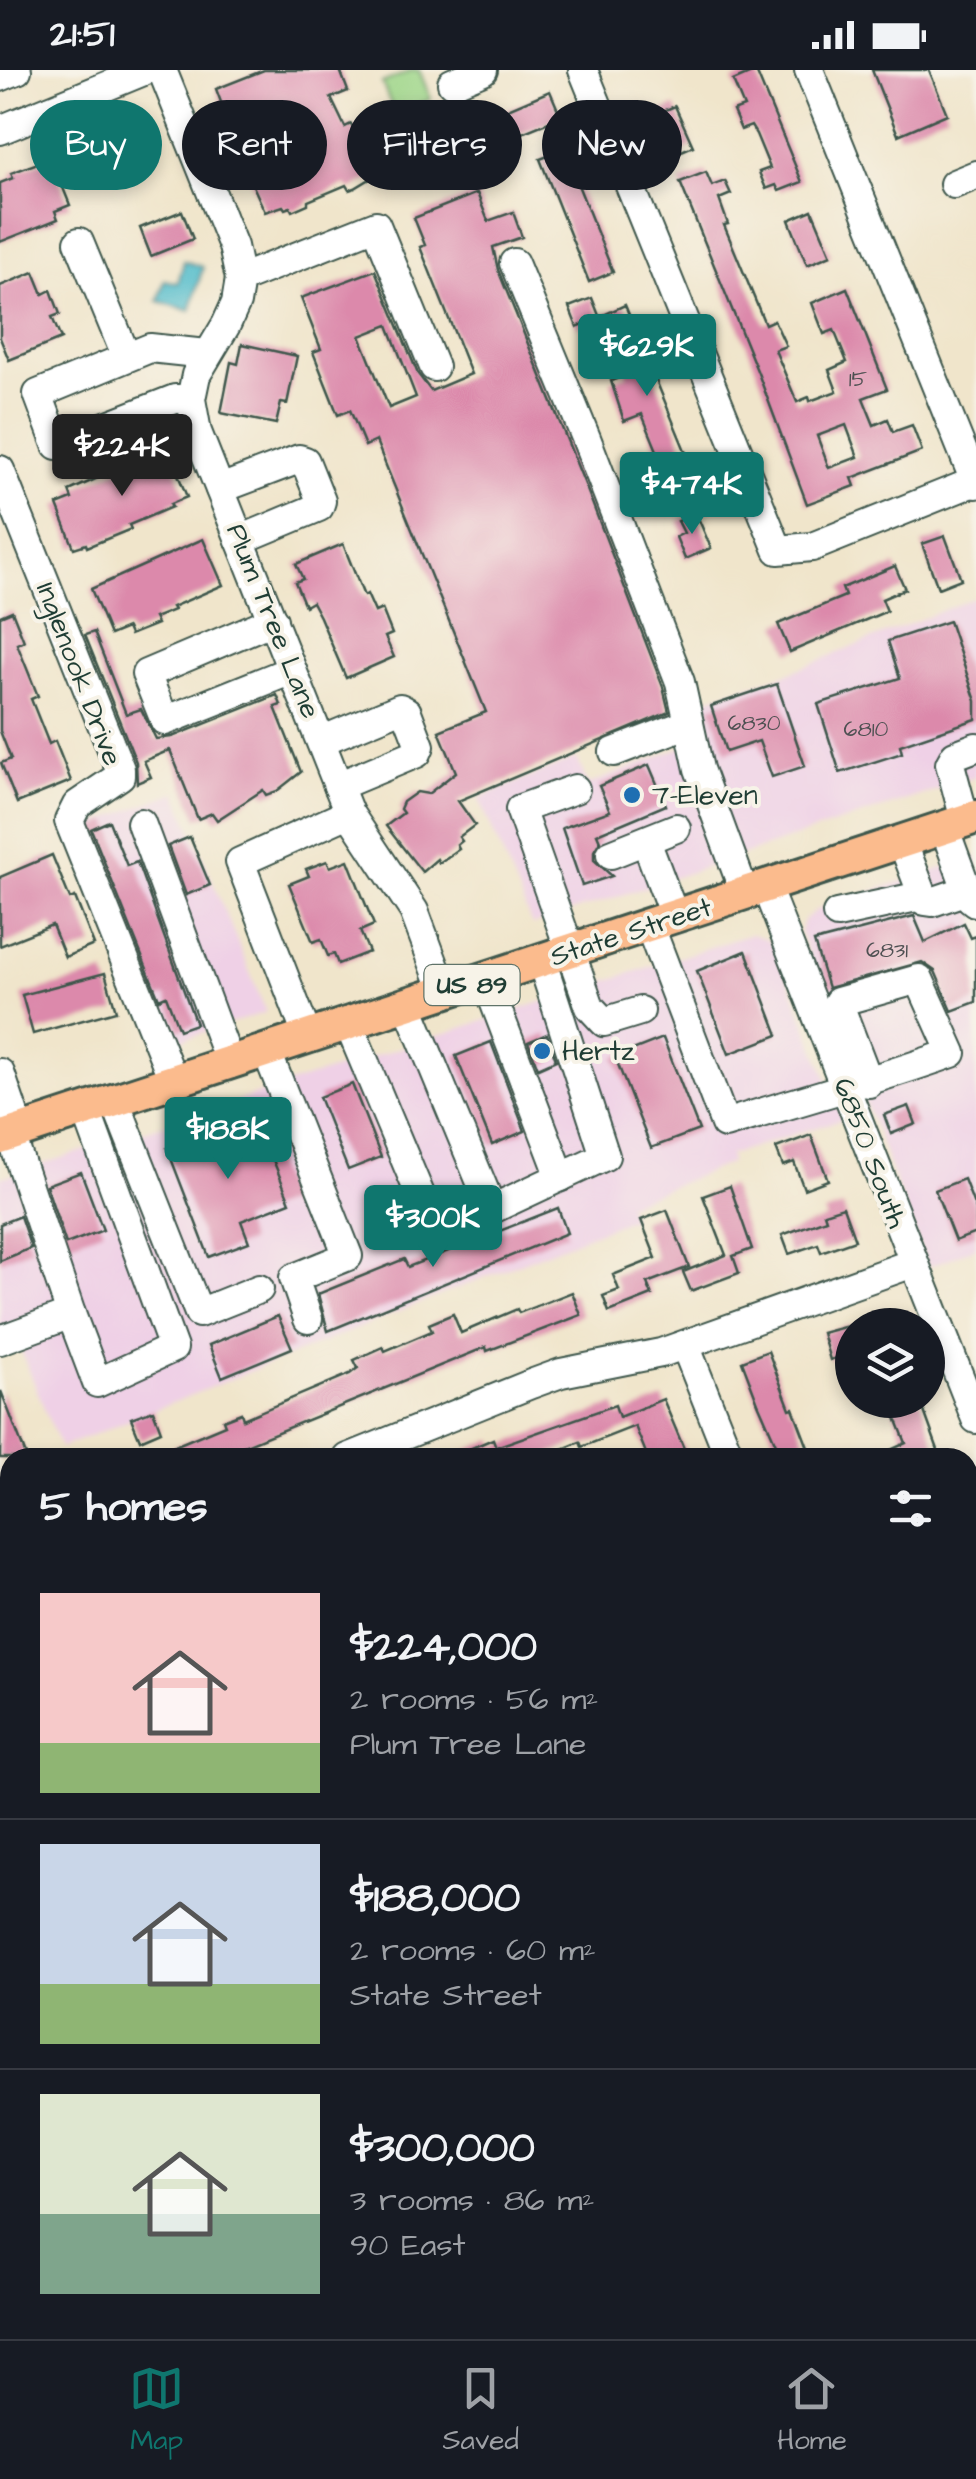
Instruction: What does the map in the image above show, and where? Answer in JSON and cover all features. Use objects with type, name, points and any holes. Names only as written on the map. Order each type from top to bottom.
[{"type":"main road","name":"State Street","points":[[10,1135],[962,821]]},
{"type":"street","points":[[0,77],[17,70]]},
{"type":"street","points":[[0,130],[146,70]]},
{"type":"street","points":[[162,70],[233,246],[240,279],[236,303],[196,375],[191,400],[174,399],[56,445],[38,394],[150,348],[206,354]]},
{"type":"street","points":[[452,83],[483,70]]},
{"type":"street","points":[[583,70],[778,550],[812,547],[976,482],[809,70]]},
{"type":"street","points":[[240,279],[376,225],[434,367]]},
{"type":"street","points":[[79,242],[126,356]]},
{"type":"street","name":"6850 South","points":[[514,264],[680,682],[699,768],[755,891],[856,1084],[913,1262],[976,1419]]},
{"type":"street","name":"Plum Tree Lane","points":[[191,400],[198,432],[349,813],[414,911],[444,994]]},
{"type":"street","points":[[220,489],[299,458],[305,462],[321,502],[319,507],[240,540]]},
{"type":"street","name":"Inglenook Drive","points":[[0,470],[120,769],[120,776],[77,806],[69,821],[174,1082]]},
{"type":"street","points":[[273,620],[146,674],[164,721],[292,670]]},
{"type":"street","points":[[321,740],[400,708],[406,712],[420,746],[417,753],[338,786]]},
{"type":"street","points":[[614,752],[689,723]]},
{"type":"street","points":[[902,841],[925,901],[972,896],[950,764],[955,755],[976,748]]},
{"type":"street","points":[[350,1025],[438,1235],[605,1156],[520,809],[575,788]]},
{"type":"street","points":[[308,1038],[240,862],[349,813]]},
{"type":"street","points":[[141,822],[230,1064]]},
{"type":"street","points":[[611,854],[676,828]]},
{"type":"street","points":[[646,841],[662,922],[725,1124],[856,1084]]},
{"type":"street","points":[[837,914],[921,896]]},
{"type":"street","points":[[556,957],[604,1022],[640,1011]]},
{"type":"street","points":[[486,980],[562,1177]]},
{"type":"street","points":[[408,1006],[492,1209]]},
{"type":"street","points":[[267,1052],[348,1256],[294,1278],[308,1319]]},
{"type":"street","points":[[0,1073],[10,1135],[97,1383],[173,1348],[101,1106]]},
{"type":"street","points":[[101,1106],[199,1313],[259,1289]]},
{"type":"street","points":[[398,1448],[561,1373],[685,1345],[913,1262]]},
{"type":"street","points":[[0,1340],[71,1314]]},
{"type":"street","points":[[685,1345],[726,1448]]},
{"type":"shaded area","points":[[976,597],[976,777],[532,925],[479,798],[577,758],[588,785],[707,737],[699,701],[786,674]]},
{"type":"shaded area","points":[[176,792],[266,1012],[172,1043],[85,828]]},
{"type":"shaded area","points":[[976,857],[976,1247],[928,1267],[800,932],[804,920],[818,909]]},
{"type":"shaded area","points":[[751,934],[768,940],[777,951],[843,1119],[729,1155],[730,1163],[627,1204],[632,1218],[60,1448],[17,1340],[0,1347],[0,1178]]},
{"type":"green space","points":[[419,70],[431,99],[389,100],[382,83]]},
{"type":"water","points":[[184,261],[203,267],[190,311],[158,301],[165,280],[178,283]]},
{"type":"building","points":[[264,70],[340,70],[348,91],[331,98],[347,126],[347,187],[292,211],[283,206],[265,212],[255,190],[327,190],[327,100],[220,100],[216,89]]},
{"type":"building","points":[[872,70],[929,70],[947,114],[898,135]]},
{"type":"building","points":[[756,71],[802,182],[779,191],[776,185],[766,189],[759,172],[770,168],[756,134],[751,126],[741,130],[733,111],[744,107],[733,81]]},
{"type":"building","points":[[550,91],[554,100],[542,100],[542,125],[522,133],[522,103]]},
{"type":"building","points":[[682,122],[693,146],[682,151]]},
{"type":"building","points":[[30,166],[30,190],[64,190],[70,205],[55,211],[58,219],[0,242],[0,183],[13,178],[11,173]]},
{"type":"building","points":[[706,172],[712,186],[725,181],[731,194],[719,199],[728,224],[724,225],[765,324],[774,320],[786,346],[775,350],[797,402],[837,391],[829,370],[847,362],[834,330],[824,334],[812,303],[847,288],[887,389],[863,398],[874,425],[888,419],[893,432],[912,425],[922,451],[852,478],[855,486],[807,504],[682,187],[682,181]],"holes":[[[846,425],[858,457],[829,468],[817,436]]]},
{"type":"building","points":[[552,190],[580,190],[613,272],[589,282]]},
{"type":"building","points":[[477,193],[488,221],[513,212],[522,237],[493,247],[498,270],[586,487],[663,687],[669,712],[458,801],[475,825],[459,837],[459,849],[439,863],[437,859],[422,872],[386,826],[403,813],[403,802],[417,792],[428,794],[456,772],[439,731],[486,712],[376,441],[365,446],[350,410],[338,415],[313,352],[321,349],[301,298],[375,270],[418,374],[431,391],[471,374],[420,247],[425,245],[414,218]],"holes":[[[388,325],[416,397],[389,408],[360,336]]]},
{"type":"building","points":[[812,210],[831,255],[807,265],[789,220]]},
{"type":"building","points":[[182,211],[193,239],[151,256],[140,228]]},
{"type":"building","points":[[34,272],[43,294],[51,290],[60,314],[52,317],[61,339],[9,360],[0,338],[0,286]]},
{"type":"building","points":[[592,298],[600,318],[577,327],[569,307]]},
{"type":"building","points":[[625,305],[698,482],[674,492],[642,414],[624,421],[611,381],[627,375],[601,316]]},
{"type":"building","points":[[242,344],[297,356],[287,404],[281,403],[276,424],[221,413],[231,362],[238,364]]},
{"type":"building","points":[[167,447],[187,497],[129,525],[131,529],[87,547],[86,544],[74,548],[57,505],[72,499],[69,491]]},
{"type":"building","points":[[696,513],[711,548],[685,559],[676,537],[684,533],[678,521]]},
{"type":"building","points":[[945,536],[961,579],[938,588],[922,544]]},
{"type":"building","points":[[203,539],[223,585],[172,607],[174,610],[154,618],[157,624],[130,635],[127,628],[110,635],[91,589]]},
{"type":"building","points":[[343,544],[364,596],[367,594],[375,612],[382,609],[392,634],[385,637],[394,657],[346,678],[320,617],[312,602],[305,606],[295,582],[303,579],[296,564]]},
{"type":"building","points":[[895,566],[905,589],[882,599],[887,611],[790,652],[778,624],[845,596],[842,588]]},
{"type":"building","points":[[12,611],[24,641],[17,644],[38,696],[31,699],[49,744],[55,741],[71,781],[17,803],[1,763],[11,759],[0,731],[0,616]]},
{"type":"building","points":[[949,621],[976,701],[976,719],[900,745],[902,753],[840,773],[818,704],[900,678],[888,641]]},
{"type":"building","points":[[94,632],[126,714],[141,709],[156,739],[172,737],[277,695],[281,705],[275,707],[301,772],[277,791],[266,795],[263,790],[217,820],[212,813],[198,819],[170,750],[144,761],[151,777],[137,783],[136,762],[85,635]]},
{"type":"building","points":[[777,684],[805,766],[772,777],[759,741],[726,752],[711,706]]},
{"type":"building","points":[[649,765],[666,805],[597,834],[600,841],[594,860],[612,876],[582,886],[562,828],[610,811],[599,786]]},
{"type":"building","points":[[109,821],[127,866],[137,862],[196,1024],[179,1030],[166,996],[159,999],[91,829]]},
{"type":"building","points":[[190,837],[210,885],[186,895],[168,846]]},
{"type":"building","points":[[52,855],[70,899],[75,897],[94,945],[65,957],[52,925],[0,946],[0,877]]},
{"type":"building","points":[[348,860],[374,925],[360,931],[369,952],[338,964],[334,954],[328,956],[321,939],[313,942],[289,884],[309,876],[306,869],[327,861],[330,867]]},
{"type":"building","points":[[914,916],[925,942],[964,923],[971,938],[976,936],[976,1002],[952,1011],[935,971],[922,962],[828,988],[814,942]]},
{"type":"building","points":[[746,951],[778,1035],[729,1054],[697,971]]},
{"type":"building","points":[[105,973],[116,1011],[33,1034],[22,995]]},
{"type":"building","points":[[547,1034],[556,1060],[538,1068],[528,1042]]},
{"type":"building","points":[[663,1038],[699,1130],[651,1148],[615,1057]]},
{"type":"building","points":[[491,1042],[525,1131],[492,1145],[456,1056]]},
{"type":"building","points":[[352,1084],[381,1157],[348,1170],[319,1097]]},
{"type":"building","points":[[909,1106],[916,1124],[891,1134],[884,1115]]},
{"type":"building","points":[[255,1115],[290,1202],[241,1221],[249,1242],[209,1257],[167,1148]]},
{"type":"building","points":[[811,1135],[828,1180],[804,1189],[794,1162],[783,1166],[776,1148]]},
{"type":"building","points":[[81,1172],[103,1230],[66,1244],[46,1185]]},
{"type":"building","points":[[964,1179],[976,1210],[976,1233],[955,1241],[935,1190]]},
{"type":"building","points":[[730,1186],[752,1249],[733,1256],[739,1273],[691,1291],[683,1272],[726,1255],[703,1196]]},
{"type":"building","points":[[843,1207],[855,1240],[821,1252],[818,1244],[789,1254],[782,1235],[826,1219],[824,1213]]},
{"type":"building","points":[[558,1208],[567,1233],[328,1331],[318,1294],[404,1259],[408,1267]]},
{"type":"building","points":[[667,1210],[689,1267],[647,1283],[652,1295],[609,1312],[603,1296],[619,1290],[613,1275],[656,1258],[641,1220]]},
{"type":"building","points":[[20,1216],[31,1248],[0,1261],[0,1224]]},
{"type":"building","points":[[572,1292],[581,1315],[487,1351],[486,1347],[239,1448],[170,1448],[225,1425],[223,1420],[241,1413],[243,1419],[350,1374],[358,1368],[354,1360],[432,1331],[429,1324],[453,1314],[461,1333],[517,1309],[519,1313]]},
{"type":"building","points":[[278,1316],[292,1348],[222,1377],[209,1345]]},
{"type":"building","points":[[835,1330],[835,1358],[830,1360],[822,1333]]},
{"type":"building","points":[[768,1351],[808,1448],[778,1448],[742,1361]]},
{"type":"building","points":[[1,1391],[23,1448],[0,1448]]},
{"type":"building","points":[[663,1399],[684,1448],[644,1448],[635,1426],[582,1447],[580,1442],[565,1448],[472,1448],[493,1439],[496,1447],[615,1405],[619,1417]]},
{"type":"building","points":[[153,1410],[161,1431],[140,1440],[131,1418]]},
{"type":"building","points":[[896,1418],[927,1418],[937,1448],[895,1448],[906,1443]]},
{"type":"place","name":"7-Eleven","points":[[632,795]]},
{"type":"place","name":"Hertz","points":[[542,1051]]}]
